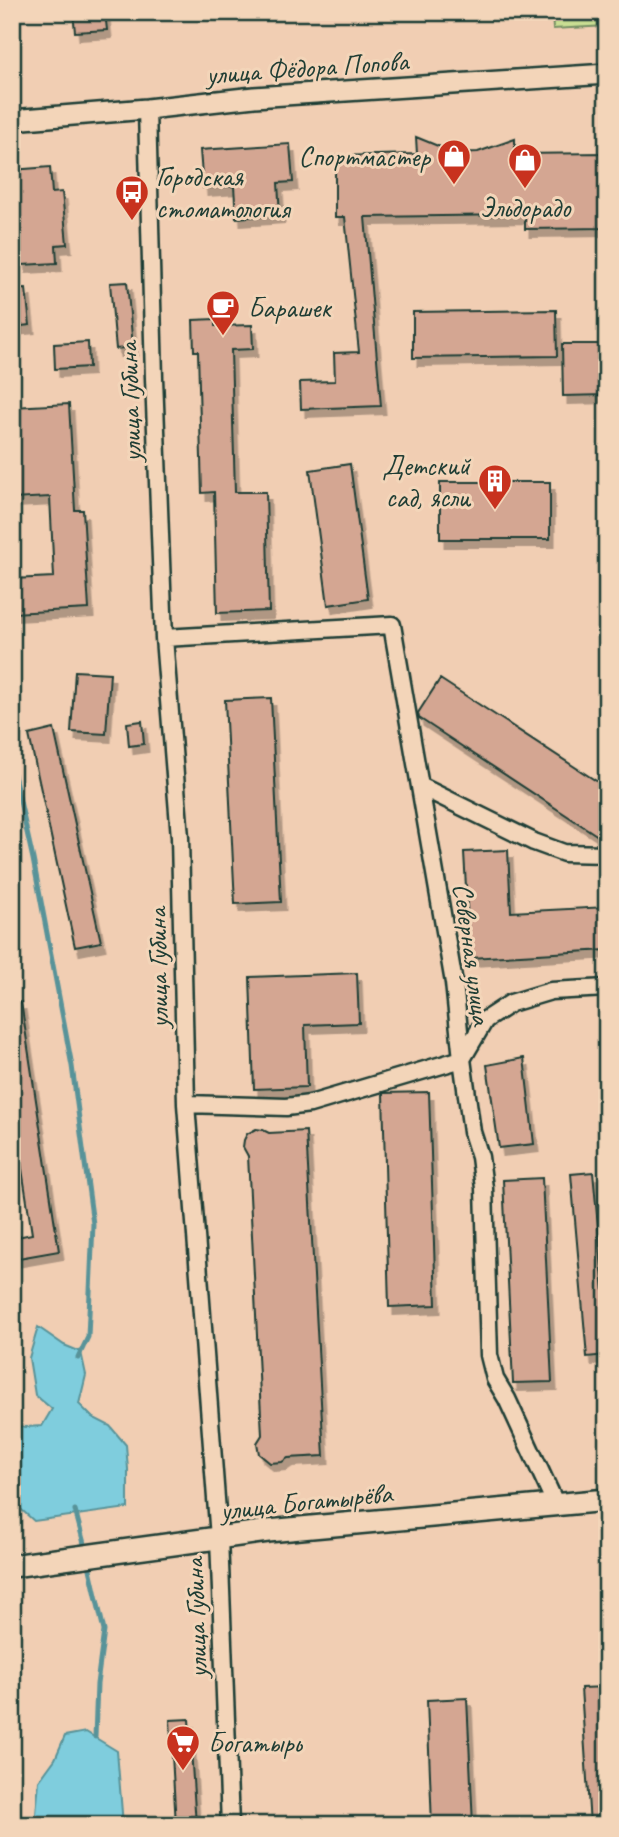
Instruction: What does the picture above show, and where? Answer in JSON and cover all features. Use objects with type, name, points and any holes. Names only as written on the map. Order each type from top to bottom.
[{"type":"main road","name":"улица Богатырёва","points":[[18,1565],[268,1531],[607,1500]]},
{"type":"street","name":"улица Фёдора Попова","points":[[12,120],[254,97],[607,75]]},
{"type":"street","name":"улица Губина","points":[[147,109],[164,638],[180,837],[186,1104],[219,1538],[229,1825]]},
{"type":"street","name":"Северная улица","points":[[164,638],[392,625],[454,983],[461,1059],[472,1132],[480,1157],[484,1188],[489,1355],[495,1379],[507,1399],[556,1506]]},
{"type":"street","points":[[420,786],[534,842],[564,853],[607,854]]},
{"type":"street","points":[[186,1104],[286,1107],[310,1104],[461,1059],[485,1020],[511,1003],[551,991],[607,988]]},
{"type":"shaded area","points":[[607,1125],[607,1185],[600,1127]]},
{"type":"green space","points":[[552,12],[607,12],[607,26],[553,29]]},
{"type":"water","points":[[38,1327],[64,1345],[81,1352],[86,1375],[79,1404],[92,1417],[110,1426],[126,1445],[128,1508],[34,1521],[14,1503],[12,1433],[15,1426],[42,1426],[52,1409],[35,1395],[29,1358]]},
{"type":"water","points":[[86,1732],[117,1751],[123,1825],[35,1825],[39,1781],[55,1759],[65,1736]]},
{"type":"building","points":[[73,12],[105,12],[107,30],[75,32]]},
{"type":"building","points":[[416,137],[455,153],[478,152],[515,139],[515,154],[607,153],[606,228],[525,229],[525,215],[365,217],[381,406],[301,409],[300,382],[335,381],[334,353],[359,352],[345,217],[335,217],[335,156],[417,154]]},
{"type":"building","points":[[290,144],[293,182],[278,183],[280,215],[236,218],[234,186],[203,188],[200,150]]},
{"type":"building","points":[[50,167],[52,193],[62,192],[67,244],[56,245],[57,263],[22,265],[20,245],[12,245],[12,170]]},
{"type":"building","points":[[127,282],[133,347],[116,349],[110,283]]},
{"type":"building","points":[[26,289],[30,325],[12,327],[12,290]]},
{"type":"building","points":[[556,310],[557,356],[413,358],[413,312]]},
{"type":"building","points":[[215,319],[215,326],[252,325],[253,349],[231,350],[235,492],[266,492],[269,611],[217,613],[214,492],[202,493],[198,351],[194,351],[193,320]]},
{"type":"building","points":[[88,342],[89,367],[55,369],[54,344]]},
{"type":"building","points":[[562,344],[607,344],[607,395],[563,396]]},
{"type":"building","points":[[69,404],[75,510],[83,510],[89,609],[12,613],[12,579],[54,577],[50,497],[12,499],[12,407]]},
{"type":"building","points":[[350,464],[368,599],[328,605],[310,470]]},
{"type":"building","name":"Детский сад, ясли","points":[[440,482],[550,482],[550,539],[440,539]]},
{"type":"building","points":[[75,671],[110,673],[106,734],[71,732]]},
{"type":"building","points":[[440,679],[607,788],[607,842],[419,718],[418,713]]},
{"type":"building","points":[[271,698],[281,902],[235,904],[225,700]]},
{"type":"building","points":[[142,721],[144,744],[129,746],[127,723]]},
{"type":"building","points":[[54,729],[101,942],[75,947],[29,735]]},
{"type":"building","points":[[508,850],[511,912],[607,907],[607,950],[470,958],[464,852]]},
{"type":"building","points":[[357,973],[359,1023],[305,1025],[307,1087],[254,1089],[250,977]]},
{"type":"building","points":[[21,1002],[59,1251],[13,1259],[12,1238],[32,1234],[12,1104],[12,1003]]},
{"type":"building","points":[[524,1058],[534,1144],[499,1148],[487,1065]]},
{"type":"building","points":[[429,1092],[436,1305],[389,1307],[383,1093]]},
{"type":"building","points":[[256,1129],[269,1133],[306,1131],[324,1456],[288,1458],[282,1462],[270,1463],[259,1454],[257,1443],[262,1435],[248,1156],[243,1147],[247,1134]]},
{"type":"building","points":[[593,1172],[607,1325],[607,1355],[587,1357],[571,1174]]},
{"type":"building","points":[[542,1178],[552,1382],[513,1383],[503,1180]]},
{"type":"building","points":[[607,1687],[607,1825],[590,1825],[581,1688]]},
{"type":"building","points":[[467,1698],[473,1825],[432,1825],[427,1700]]},
{"type":"building","name":"Богатырь","points":[[189,1719],[196,1825],[176,1825],[170,1720]]},
{"type":"waterway","points":[[12,766],[33,859],[72,1066],[93,1224],[88,1337],[78,1358]]},
{"type":"waterway","points":[[75,1510],[86,1551]]},
{"type":"waterway","points":[[88,1560],[104,1631],[97,1684],[95,1737]]},
{"type":"place","name":"Спортмастер","points":[[454,186]]},
{"type":"place","name":"Эльдорадо","points":[[525,190]]},
{"type":"place","name":"Городская стоматология","points":[[132,222]]},
{"type":"place","name":"Барашек","points":[[223,337]]},
{"type":"place","name":"Детский сад, ясли","points":[[495,511]]},
{"type":"place","name":"Богатырь","points":[[183,1772]]}]
